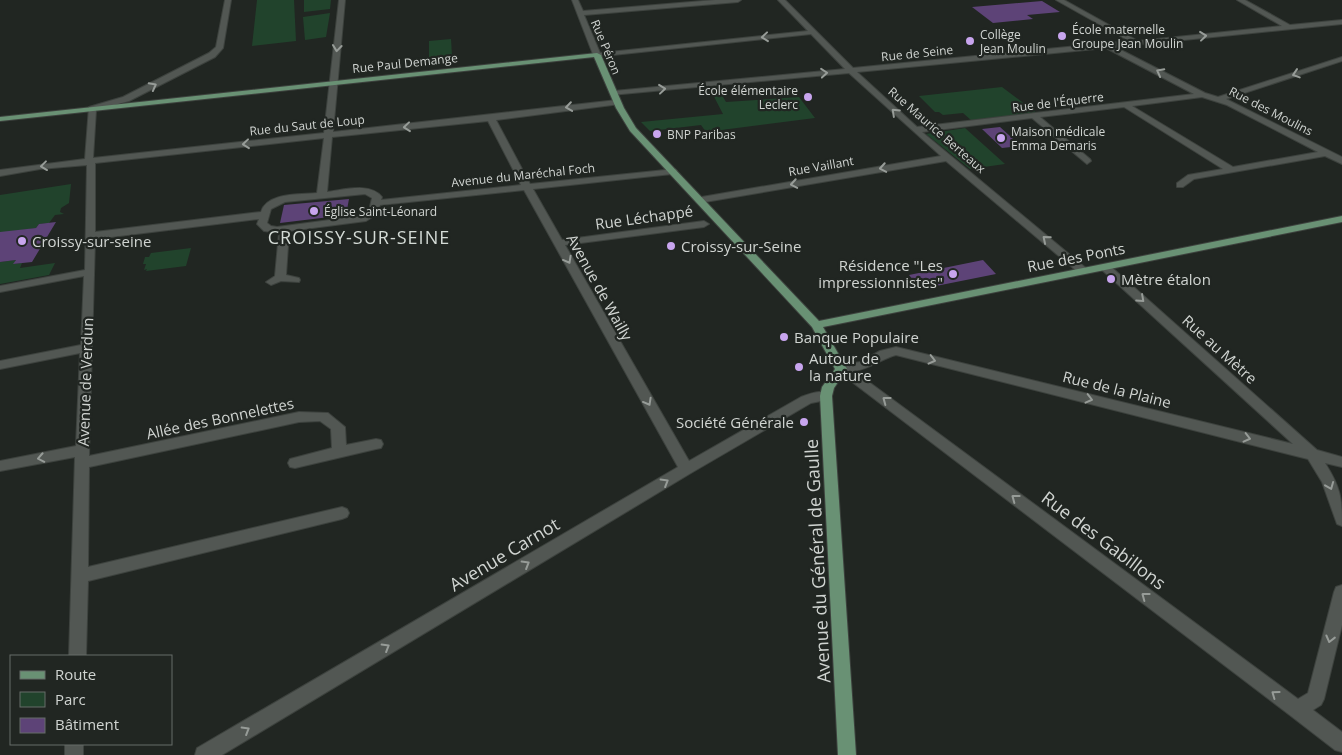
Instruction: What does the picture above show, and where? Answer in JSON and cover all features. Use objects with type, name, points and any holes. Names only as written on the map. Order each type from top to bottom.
[{"type":"main road","name":"Rue Paul Demange","points":[[0,119],[597,55]]},
{"type":"main road","name":"Rue Péron","points":[[597,55],[615,97],[634,129],[816,325],[837,359],[840,369]]},
{"type":"main road","name":"Rue des Ponts","points":[[816,325],[1342,220]]},
{"type":"main road","name":"Avenue du Général de Gaulle","points":[[840,369],[828,387],[826,396],[847,755]]},
{"type":"street","points":[[92,109],[126,99],[212,55],[219,48],[228,0]]},
{"type":"street","points":[[322,195],[342,0]]},
{"type":"street","name":"Rue Péron","points":[[575,0],[597,55]]},
{"type":"street","points":[[580,13],[738,0]]},
{"type":"street","name":"Rue Maurice Berteaux","points":[[781,0],[916,130],[1083,271]]},
{"type":"street","points":[[1058,0],[1137,43]]},
{"type":"street","points":[[1240,0],[1288,27]]},
{"type":"street","name":"Rue de Seine","points":[[615,97],[852,70],[1341,22]]},
{"type":"street","name":"Rue Paul Demange","points":[[597,55],[814,32]]},
{"type":"street","name":"Rue des Moulins","points":[[1108,46],[1202,95],[1220,99],[1342,161]]},
{"type":"street","points":[[1220,99],[1342,59]]},
{"type":"street","name":"Rue de l'Équerre","points":[[916,130],[1126,106],[1202,95]]},
{"type":"street","name":"Rue du Saut de Loup","points":[[0,173],[88,161],[491,118],[615,97]]},
{"type":"street","points":[[1126,106],[1232,170]]},
{"type":"street","name":"Avenue de Verdun","points":[[77,655],[85,348],[91,236],[91,165],[88,161],[92,109]]},
{"type":"street","points":[[1034,116],[1087,161]]},
{"type":"street","name":"Avenue de Wailly","points":[[491,118],[527,188],[686,470]]},
{"type":"street","points":[[1180,186],[1191,177],[1326,154]]},
{"type":"street","name":"Rue Vaillant","points":[[699,200],[948,158]]},
{"type":"street","name":"Avenue du Maréchal Foch","points":[[376,203],[672,171]]},
{"type":"street","points":[[367,191],[376,195],[376,203],[373,213],[361,220],[284,230],[266,228],[262,224],[267,208],[276,202],[367,191]]},
{"type":"street","points":[[91,236],[264,216]]},
{"type":"street","name":"Rue Léchappé","points":[[559,243],[704,224]]},
{"type":"street","points":[[284,230],[276,280],[295,280]]},
{"type":"street","name":"Rue au Mètre","points":[[1104,267],[1313,455]]},
{"type":"street","points":[[0,289],[90,272]]},
{"type":"street","points":[[0,365],[85,348]]},
{"type":"street","name":"Rue de la Plaine","points":[[840,369],[863,366],[884,354],[896,351],[1342,462]]},
{"type":"street","name":"Rue des Gabillons","points":[[840,369],[859,380],[1342,743]]},
{"type":"street","name":"Avenue Carnot","points":[[204,755],[806,400],[816,396],[826,396]]},
{"type":"street","name":"Allée des Bonnelettes","points":[[0,466],[82,456],[299,417],[323,416],[338,427],[340,452]]},
{"type":"street","points":[[295,463],[376,444]]},
{"type":"street","points":[[1313,455],[1329,481],[1342,520]]},
{"type":"street","points":[[79,576],[342,513]]},
{"type":"street","points":[[1297,710],[1315,699],[1342,592]]},
{"type":"green space","points":[[257,0],[294,0],[296,41],[252,46]]},
{"type":"green space","points":[[304,0],[331,0],[330,9],[304,12]]},
{"type":"green space","points":[[330,13],[326,37],[305,40],[303,17]]},
{"type":"green space","points":[[451,39],[452,56],[429,58],[429,41]]},
{"type":"green space","points":[[1002,87],[1037,113],[972,121],[963,113],[943,115],[935,112],[919,96]]},
{"type":"green space","points":[[719,90],[726,102],[799,97],[815,118],[706,132],[701,125],[650,131],[641,122],[723,114],[711,91]]},
{"type":"green space","points":[[965,128],[1005,164],[970,169],[926,134]]},
{"type":"green space","points":[[71,184],[69,203],[61,208],[60,212],[64,214],[55,215],[49,223],[39,224],[36,228],[0,233],[0,195]]},
{"type":"green space","points":[[191,248],[186,266],[144,270],[146,264],[143,264],[145,257],[149,257],[151,253]]},
{"type":"green space","points":[[16,260],[14,264],[22,263],[20,268],[55,263],[49,275],[0,284],[0,262]]},
{"type":"building","points":[[1042,1],[1060,12],[1027,15],[1033,19],[993,23],[972,7]]},
{"type":"building","name":"Maison médicale Emma Demaris","points":[[1000,127],[1021,146],[1002,148],[982,129]]},
{"type":"building","name":"Église Saint-Léonard","points":[[349,199],[346,215],[280,223],[284,205]]},
{"type":"building","name":"Croissy-sur-seine","points":[[56,222],[32,262],[13,264],[16,260],[0,262],[0,232],[36,228],[39,224]]},
{"type":"building","name":"Résidence \"Les impressionnistes\"","points":[[983,260],[996,274],[921,289],[909,275]]},
{"type":"place","name":"École maternelle Groupe Jean Moulin","points":[[1062,36]]},
{"type":"place","name":"Collège Jean Moulin","points":[[970,41]]},
{"type":"place","name":"École élémentaire Leclerc","points":[[808,97]]},
{"type":"place","name":"BNP Paribas","points":[[657,134]]},
{"type":"place","name":"Maison médicale Emma Demaris","points":[[1001,138]]},
{"type":"place","name":"Église Saint-Léonard","points":[[314,211]]},
{"type":"place","name":"Croissy-sur-seine","points":[[22,241]]},
{"type":"place","name":"Croissy-sur-Seine","points":[[671,246]]},
{"type":"place","name":"Résidence \"Les impressionnistes\"","points":[[953,274]]},
{"type":"place","name":"Mètre étalon","points":[[1111,279]]},
{"type":"place","name":"Banque Populaire","points":[[784,337]]},
{"type":"place","name":"Autour de la nature","points":[[799,367]]},
{"type":"place","name":"Société Générale","points":[[804,422]]},
{"type":"district","name":"CROISSY-SUR-SEINE","points":[[359,237]]}]
